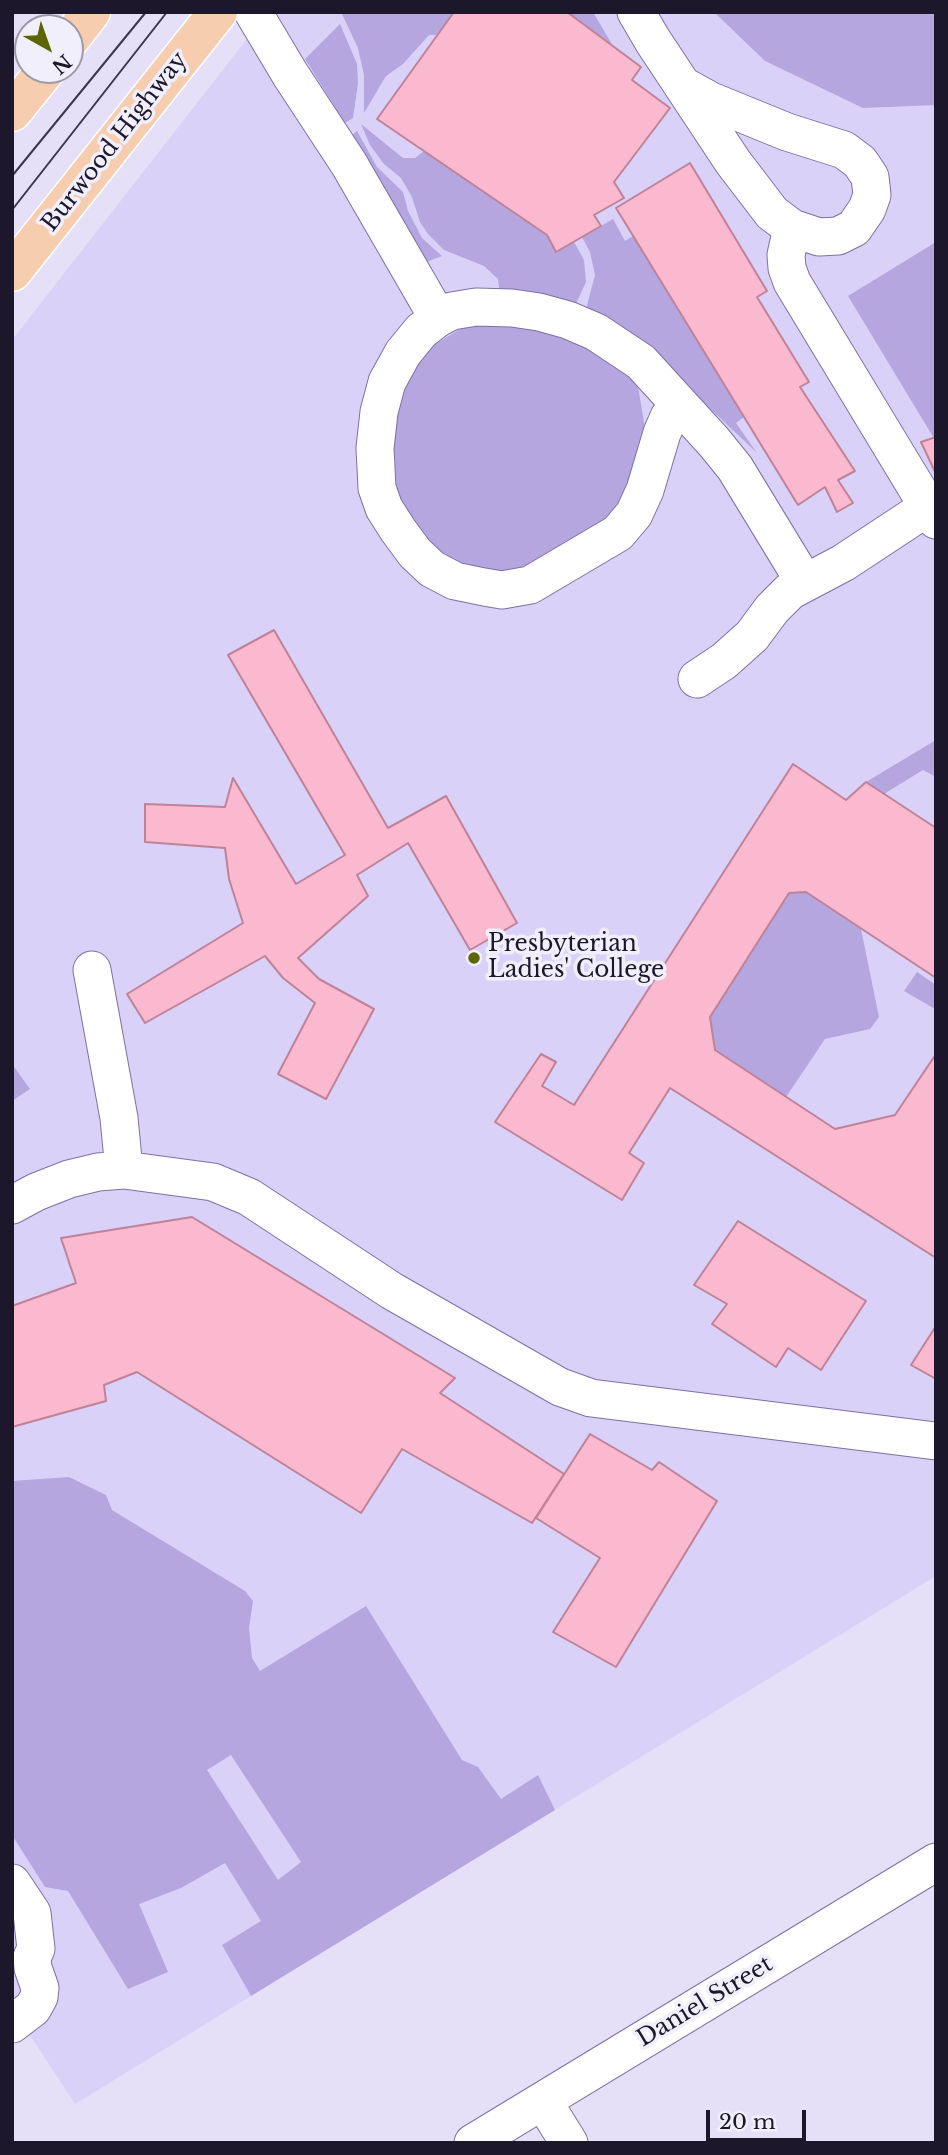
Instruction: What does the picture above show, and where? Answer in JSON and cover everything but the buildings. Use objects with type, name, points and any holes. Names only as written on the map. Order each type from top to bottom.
[{"type":"highway","name":"Burwood Highway","points":[[12,272],[210,23]]},
{"type":"highway","points":[[12,112],[35,84]]},
{"type":"street","points":[[253,12],[349,164],[438,318]]},
{"type":"street","points":[[636,12],[682,85],[733,162],[772,213],[792,228],[819,237],[838,236],[854,228],[867,209],[872,195],[870,177],[860,162],[844,150],[787,132],[711,101],[682,85]]},
{"type":"street","points":[[210,23],[215,26],[227,24],[242,29],[271,52],[290,74]]},
{"type":"street","points":[[697,679],[734,653],[752,636],[772,609],[790,591],[932,513],[792,282],[786,255],[792,228]]},
{"type":"street","points":[[680,405],[669,417],[662,433],[645,490],[634,514],[618,533],[530,585],[502,590],[455,581],[432,569],[415,554],[384,508],[375,473],[379,412],[387,382],[404,353],[421,331],[452,311],[476,307],[512,308],[568,320],[596,332],[641,362],[680,405],[735,468],[805,583]]},
{"type":"street","points":[[92,970],[120,1118],[124,1170]]},
{"type":"street","points":[[12,1205],[69,1179],[98,1172],[124,1170],[213,1182],[249,1197],[392,1291],[560,1387],[591,1398],[936,1441]]},
{"type":"street","name":"Daniel Street","points":[[473,2143],[936,1862]]},
{"type":"street","points":[[12,1883],[32,1913],[36,1949],[32,1957],[33,1968],[40,1988],[33,2008],[12,2024]]},
{"type":"street","points":[[543,2101],[569,2143]]},
{"type":"shaded area","name":"Presbyterian Ladies' College","points":[[268,12],[936,12],[936,1576],[75,2104],[12,2008],[12,340]]},
{"type":"shaded area","points":[[341,12],[454,12],[437,35],[429,35],[403,64],[386,76],[364,113],[364,75],[358,48]]},
{"type":"shaded area","points":[[567,12],[593,12],[613,46]]},
{"type":"shaded area","points":[[714,12],[936,12],[936,105],[863,108],[765,61]]},
{"type":"shaded area","points":[[340,24],[357,64],[358,83],[353,118],[345,123],[305,59]]},
{"type":"shaded area","points":[[361,124],[403,158],[415,158],[424,151],[547,235],[556,252],[574,242],[584,260],[586,282],[574,308],[500,295],[498,279],[484,266],[444,250],[420,222],[412,197],[401,178],[384,164],[370,145]]},
{"type":"shaded area","points":[[357,131],[377,167],[403,192],[408,211],[422,238],[442,256],[426,262],[351,136]]},
{"type":"shaded area","points":[[613,219],[625,241],[633,236],[744,417],[736,423],[757,453],[700,399],[626,336],[585,313],[595,275],[590,252],[582,237]]},
{"type":"shaded area","points":[[936,242],[936,439],[935,440],[848,296]]},
{"type":"shaded area","points":[[519,320],[585,342],[637,380],[648,447],[617,524],[521,577],[440,560],[397,506],[386,463],[390,411],[419,354],[472,322]]},
{"type":"shaded area","points":[[936,740],[936,777],[923,770],[884,794],[866,782]]},
{"type":"shaded area","points":[[806,892],[861,929],[879,1017],[870,1029],[825,1039],[786,1097],[715,1050],[710,1017],[789,893]]},
{"type":"shaded area","points":[[917,972],[936,985],[935,1009],[904,991]]},
{"type":"shaded area","points":[[12,1064],[30,1089],[12,1101]]},
{"type":"shaded area","points":[[69,1477],[106,1495],[112,1510],[245,1591],[253,1601],[249,1628],[252,1658],[260,1671],[366,1606],[462,1760],[478,1767],[501,1799],[538,1775],[555,1810],[251,1996],[222,1945],[261,1921],[225,1863],[181,1888],[139,1904],[168,1972],[128,1989],[68,1891],[45,1887],[12,1835],[12,1481]],"holes":[[[231,1755],[301,1862],[278,1880],[207,1770]]]},
{"type":"tram line","points":[[12,176],[146,12]]},
{"type":"tram line","points":[[12,210],[167,12]]},
{"type":"place","name":"Presbyterian Ladies' College","points":[[474,958]]}]
